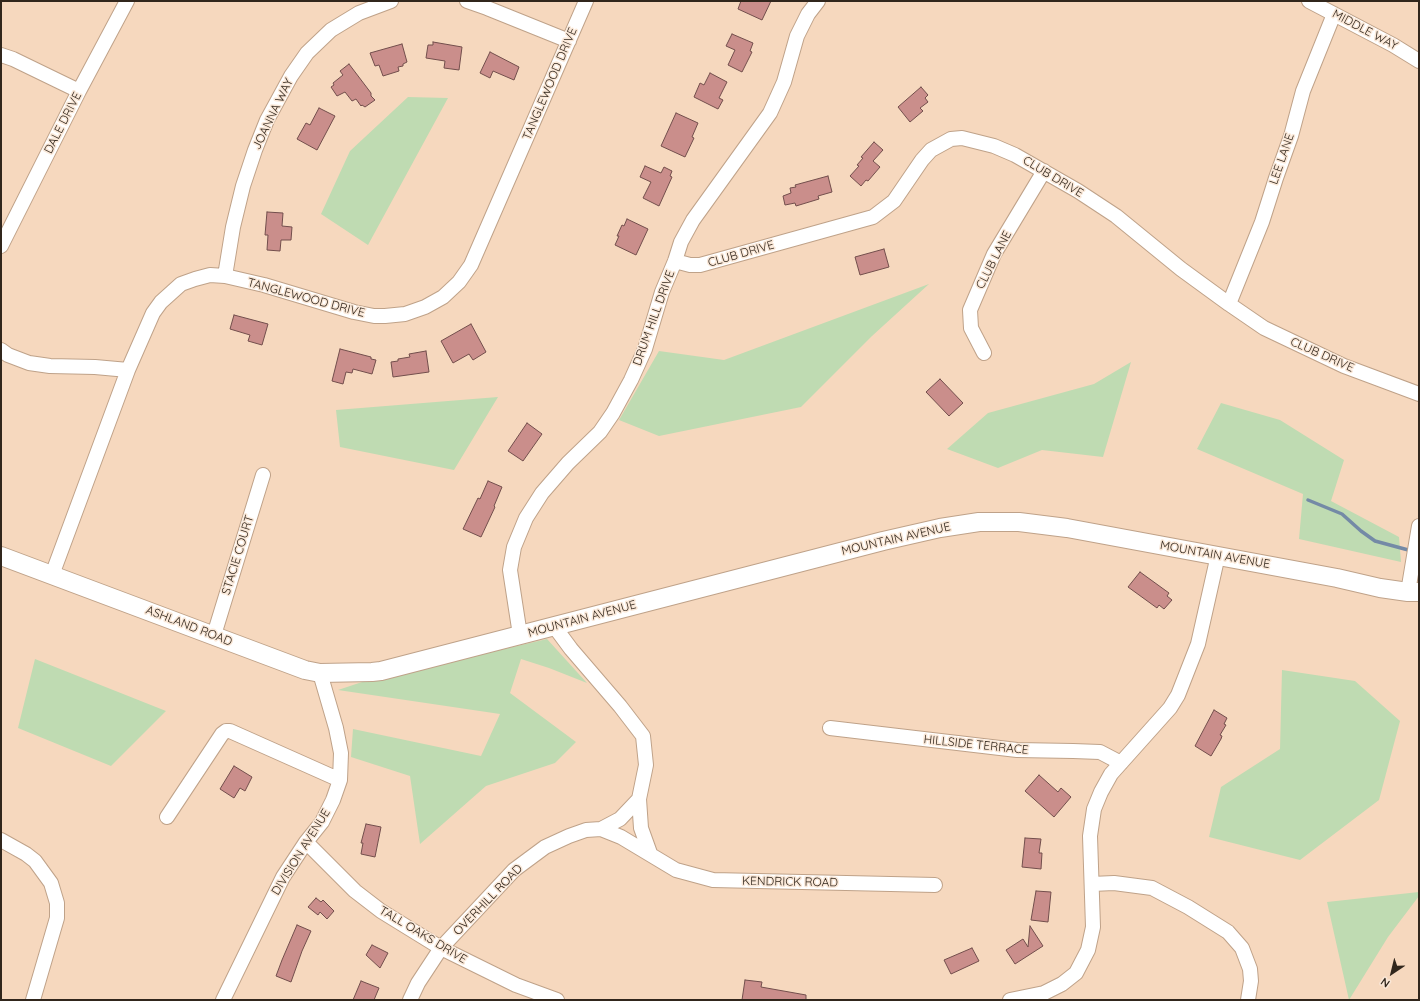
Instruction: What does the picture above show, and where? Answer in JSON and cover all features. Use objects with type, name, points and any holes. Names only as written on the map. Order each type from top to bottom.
[{"type":"main road","name":"MOUNTAIN AVENUE","points":[[381,671],[890,539],[940,528],[979,522],[1019,522],[1067,528],[1218,555],[1337,578],[1380,588],[1414,592]]},
{"type":"main road","name":"ASHLAND ROAD","points":[[1,556],[305,670],[320,673],[381,671]]},
{"type":"street","name":"DALE DRIVE","points":[[1,246],[79,91],[127,1]]},
{"type":"street","name":"JOANNA WAY","points":[[225,276],[233,227],[254,150],[267,120],[291,76],[307,53],[331,30],[359,13],[391,1]]},
{"type":"street","points":[[466,1],[569,41]]},
{"type":"street","name":"TANGLEWOOD DRIVE","points":[[52,575],[128,370],[153,313],[161,302],[181,284],[210,275],[225,276],[354,312],[374,316],[395,316],[411,313],[444,296],[459,282],[471,265],[586,1]]},
{"type":"street","name":"DRUM HILL DRIVE","points":[[520,635],[510,570],[514,547],[526,518],[542,493],[600,432],[613,414],[631,380],[644,349],[662,292],[681,242],[693,220],[770,113],[784,82],[796,36],[808,14],[818,1]]},
{"type":"street","name":"MIDDLE WAY","points":[[1309,1],[1393,45],[1419,61]]},
{"type":"street","name":"LEE LANE","points":[[1229,304],[1262,222],[1291,136],[1303,91],[1334,14]]},
{"type":"street","points":[[1,55],[18,61],[79,91]]},
{"type":"street","name":"CLUB DRIVE","points":[[675,261],[690,265],[700,265],[873,216],[894,201],[922,160],[931,150],[951,139],[962,138],[977,140],[1015,155],[1044,171],[1116,216],[1181,269],[1264,328],[1344,366],[1419,394]]},
{"type":"street","name":"CLUB LANE","points":[[984,353],[971,328],[970,310],[994,254],[1044,171]]},
{"type":"street","points":[[1,350],[8,355],[29,363],[50,366],[95,367],[128,370]]},
{"type":"street","name":"STACIE COURT","points":[[214,635],[263,475]]},
{"type":"street","points":[[1414,592],[1413,561],[1419,526]]},
{"type":"street","points":[[1010,1000],[1044,993],[1062,984],[1076,973],[1088,950],[1094,927],[1090,836],[1094,809],[1111,774],[1170,708],[1178,695],[1198,644],[1218,555]]},
{"type":"street","points":[[554,626],[643,736],[646,765],[639,799],[641,828],[650,853]]},
{"type":"street","name":"DIVISION AVENUE","points":[[223,1000],[283,877],[306,842],[322,822],[334,800],[340,780],[341,753],[336,728],[320,673]]},
{"type":"street","name":"HILLSIDE TERRACE","points":[[830,728],[1017,750],[1100,752],[1121,763]]},
{"type":"street","points":[[167,817],[222,734],[226,731],[230,731],[340,780]]},
{"type":"street","name":"OVERHILL ROAD","points":[[410,1000],[418,983],[441,948],[514,870],[545,847],[586,830],[601,829],[620,819],[639,799]]},
{"type":"street","name":"KENDRICK ROAD","points":[[601,829],[621,836],[676,870],[713,880],[936,885]]},
{"type":"street","points":[[1,840],[26,854],[35,861],[51,883],[57,903],[57,918],[33,1000]]},
{"type":"street","name":"TALL OAKS DRIVE","points":[[306,842],[355,891],[380,911],[441,948],[516,985],[557,1000]]},
{"type":"street","points":[[1092,884],[1114,884],[1152,888],[1182,903],[1228,932],[1242,948],[1250,969],[1251,981],[1248,1000]]},
{"type":"green space","points":[[408,97],[448,98],[368,245],[321,214],[350,151]]},
{"type":"green space","points":[[929,284],[872,336],[801,407],[659,436],[619,420],[659,351],[724,360]]},
{"type":"green space","points":[[1131,362],[1103,457],[1042,450],[998,468],[947,449],[988,413],[1094,384]]},
{"type":"green space","points":[[498,397],[454,470],[340,447],[336,410]]},
{"type":"green space","points":[[1221,403],[1280,420],[1344,460],[1331,501],[1399,537],[1401,562],[1299,539],[1303,494],[1197,449]]},
{"type":"green space","points":[[547,639],[587,683],[521,659],[510,693],[576,742],[555,763],[486,786],[420,844],[410,776],[351,757],[353,729],[481,756],[500,714],[338,690],[362,682]]},
{"type":"green space","points":[[35,659],[166,711],[111,766],[18,728]]},
{"type":"green space","points":[[1282,670],[1355,681],[1400,721],[1379,800],[1300,860],[1209,837],[1221,787],[1280,749]]},
{"type":"green space","points":[[1419,892],[1419,896],[1388,937],[1349,1000],[1327,902]]},
{"type":"building","points":[[741,1],[771,1],[762,20],[738,9]]},
{"type":"building","points":[[732,34],[753,43],[750,51],[752,52],[742,72],[728,65],[735,50],[726,46]]},
{"type":"building","points":[[433,42],[462,47],[459,70],[444,68],[445,61],[426,58],[428,45],[433,45]]},
{"type":"building","points":[[402,44],[407,62],[403,64],[403,66],[398,67],[399,71],[383,76],[379,65],[375,66],[370,53]]},
{"type":"building","points":[[490,52],[519,67],[514,80],[493,71],[490,78],[480,73]]},
{"type":"building","points":[[349,64],[375,100],[365,107],[362,105],[361,106],[356,99],[352,101],[345,92],[337,96],[331,87],[334,85],[333,83],[343,75],[340,71]]},
{"type":"building","points":[[710,73],[727,82],[719,98],[723,100],[718,109],[694,97],[700,83],[704,85]]},
{"type":"building","points":[[921,87],[928,95],[925,98],[928,102],[920,108],[923,111],[910,122],[898,107]]},
{"type":"building","points":[[319,108],[335,116],[317,150],[297,139],[306,123],[310,125]]},
{"type":"building","points":[[676,113],[698,123],[692,137],[694,138],[685,157],[661,146]]},
{"type":"building","points":[[874,142],[883,150],[873,161],[880,167],[868,181],[866,180],[861,186],[850,176],[859,166],[857,165],[863,158],[861,157]]},
{"type":"building","points":[[645,166],[661,173],[664,167],[672,171],[670,176],[672,177],[659,206],[643,198],[651,182],[640,177]]},
{"type":"building","points":[[828,176],[832,192],[818,196],[819,199],[796,206],[795,203],[785,205],[783,196],[791,193],[790,188],[796,187],[795,185]]},
{"type":"building","points":[[267,212],[283,213],[282,226],[292,227],[291,240],[281,240],[280,251],[267,250],[268,235],[265,235]]},
{"type":"building","points":[[627,219],[648,229],[636,255],[615,245],[622,225],[624,226]]},
{"type":"building","points":[[884,249],[889,267],[860,275],[855,257]]},
{"type":"building","points":[[234,315],[268,324],[262,345],[248,341],[250,335],[230,329]]},
{"type":"building","points":[[471,324],[486,352],[473,360],[469,354],[453,363],[441,341]]},
{"type":"building","points":[[340,349],[371,357],[371,359],[376,360],[372,374],[353,369],[352,373],[346,372],[343,384],[332,381]]},
{"type":"building","points":[[426,351],[429,372],[393,377],[391,362],[410,357],[409,354]]},
{"type":"building","points":[[940,379],[963,403],[949,416],[926,392]]},
{"type":"building","points":[[527,423],[542,434],[523,461],[508,451]]},
{"type":"building","points":[[488,481],[502,487],[494,506],[495,507],[481,537],[463,529],[478,498],[480,499]]},
{"type":"building","points":[[1140,572],[1169,593],[1167,596],[1172,600],[1164,609],[1159,605],[1157,608],[1128,587]]},
{"type":"building","points":[[1214,710],[1227,718],[1224,724],[1226,725],[1220,735],[1222,736],[1221,739],[1211,756],[1195,746]]},
{"type":"building","points":[[234,766],[252,777],[245,791],[240,788],[234,798],[220,789]]},
{"type":"building","points":[[1039,775],[1058,792],[1061,788],[1071,797],[1054,817],[1025,791]]},
{"type":"building","points":[[366,824],[381,827],[375,857],[361,854],[363,843],[361,843]]},
{"type":"building","points":[[1025,838],[1041,839],[1039,853],[1042,853],[1041,869],[1022,867]]},
{"type":"building","points":[[1036,891],[1051,892],[1048,922],[1031,920]]},
{"type":"building","points":[[316,898],[321,902],[323,900],[334,911],[327,919],[320,912],[318,915],[308,907]]},
{"type":"building","points":[[297,925],[311,931],[291,982],[276,976]]},
{"type":"building","points":[[1030,926],[1043,946],[1015,964],[1006,950],[1023,939],[1028,947]]},
{"type":"building","points":[[372,945],[388,953],[380,968],[366,955]]},
{"type":"building","points":[[972,948],[979,961],[951,974],[944,960]]},
{"type":"building","points":[[745,980],[762,982],[761,987],[806,995],[806,1000],[742,1000]]},
{"type":"building","points":[[361,981],[379,988],[374,1000],[353,1000]]},
{"type":"waterway","points":[[1308,500],[1342,514],[1375,541],[1412,551]]}]
